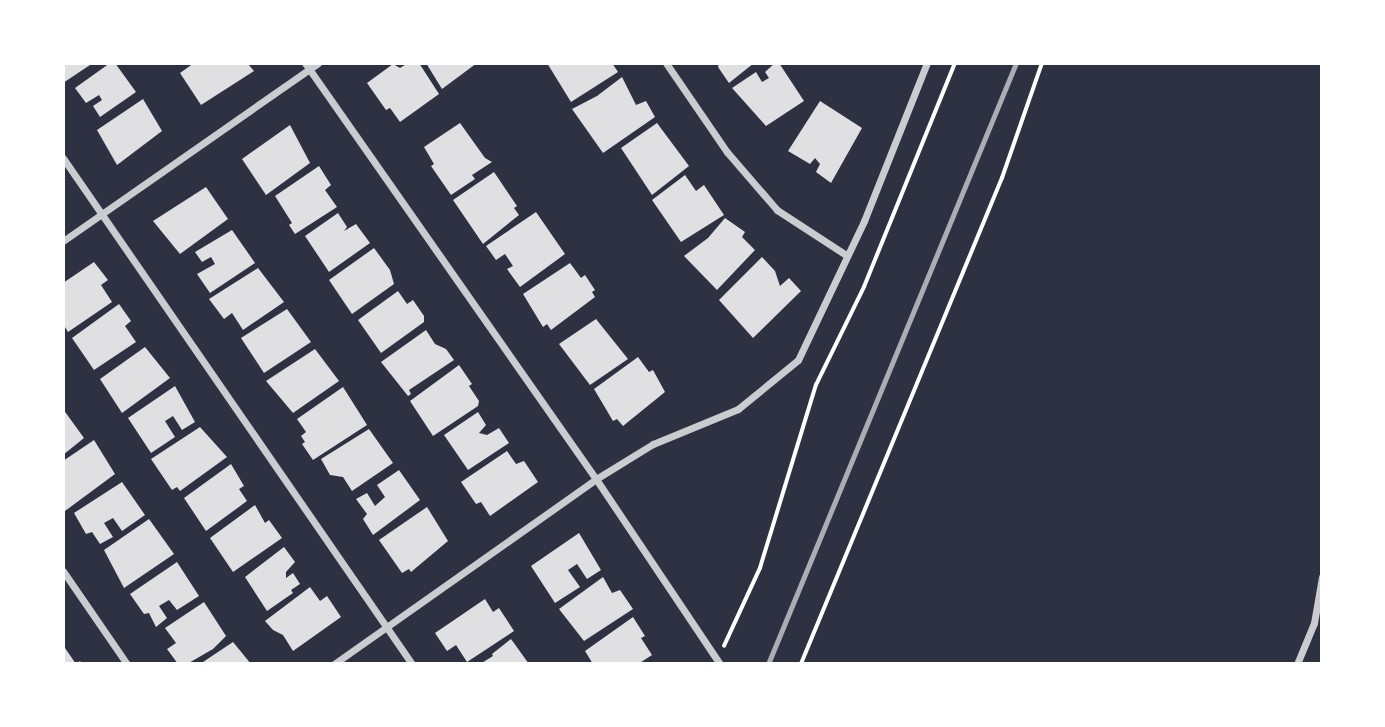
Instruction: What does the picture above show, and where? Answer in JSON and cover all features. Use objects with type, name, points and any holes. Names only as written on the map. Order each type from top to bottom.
[{"type":"street","points":[[63,241],[307,66],[318,63]]},
{"type":"street","points":[[666,63],[727,152],[777,210],[846,255]]},
{"type":"street","points":[[334,664],[596,479],[653,443],[738,409],[798,360],[864,221],[927,63]]},
{"type":"street","points":[[307,66],[596,479],[720,664]]},
{"type":"street","points":[[63,158],[412,664]]},
{"type":"street","points":[[63,571],[127,664]]},
{"type":"street","points":[[1297,664],[1314,623],[1322,577]]},
{"type":"path","points":[[727,641],[760,568],[816,385],[864,287],[956,63]]},
{"type":"path","points":[[801,664],[1002,178],[1042,63]]},
{"type":"building","points":[[63,63],[93,63],[63,83]]},
{"type":"building","points":[[110,63],[115,63],[136,92],[100,117],[93,106],[102,100],[99,95],[86,103],[75,88]]},
{"type":"building","points":[[194,63],[247,63],[254,71],[201,105],[180,73]]},
{"type":"building","points":[[408,63],[419,63],[439,94],[400,122],[390,108],[386,110],[367,83],[393,64],[400,68]]},
{"type":"building","points":[[426,63],[477,63],[442,89]]},
{"type":"building","points":[[547,63],[612,63],[618,72],[571,102]]},
{"type":"building","points":[[719,63],[754,63],[729,83],[718,67]]},
{"type":"building","points":[[775,63],[779,63],[804,101],[766,126],[732,88],[756,72],[762,82],[769,78],[765,72]]},
{"type":"building","points":[[622,77],[636,105],[646,101],[655,117],[603,153],[572,109],[597,96]]},
{"type":"building","points":[[143,99],[162,131],[117,165],[97,130]]},
{"type":"building","points":[[820,101],[862,128],[831,183],[816,172],[820,164],[815,158],[810,164],[788,151]]},
{"type":"building","points":[[460,123],[485,158],[492,162],[472,175],[475,179],[451,195],[431,166],[434,164],[424,147]]},
{"type":"building","points":[[657,123],[689,166],[652,195],[621,148]]},
{"type":"building","points":[[290,125],[310,163],[266,195],[242,159]]},
{"type":"building","points":[[319,166],[331,185],[325,190],[337,207],[295,234],[289,225],[292,223],[275,196]]},
{"type":"building","points":[[494,172],[517,206],[514,208],[519,215],[483,244],[453,200]]},
{"type":"building","points":[[685,175],[696,191],[704,185],[724,215],[681,242],[652,200]]},
{"type":"building","points":[[206,187],[228,219],[180,254],[153,221]]},
{"type":"building","points":[[536,212],[565,254],[520,287],[507,269],[513,266],[505,254],[496,260],[486,246]]},
{"type":"building","points":[[338,213],[347,227],[344,231],[356,224],[370,243],[329,272],[305,236]]},
{"type":"building","points":[[725,218],[745,232],[742,237],[755,250],[717,290],[684,256],[708,238]]},
{"type":"building","points":[[232,230],[255,263],[210,293],[197,274],[215,264],[211,257],[202,262],[195,252]]},
{"type":"building","points":[[374,248],[390,270],[394,284],[352,314],[329,280]]},
{"type":"building","points":[[762,257],[775,271],[780,286],[789,278],[801,291],[753,338],[719,300]]},
{"type":"building","points":[[94,262],[108,280],[101,285],[112,302],[68,332],[63,324],[63,283]]},
{"type":"building","points":[[570,263],[581,278],[585,275],[595,290],[592,292],[595,297],[551,330],[547,324],[543,327],[523,294]]},
{"type":"building","points":[[258,268],[284,302],[243,330],[232,313],[224,319],[209,299]]},
{"type":"building","points":[[398,291],[407,304],[413,300],[424,316],[424,322],[381,353],[358,320]]},
{"type":"building","points":[[119,304],[131,321],[125,326],[136,342],[94,370],[72,338]]},
{"type":"building","points":[[287,309],[311,342],[264,373],[241,338]]},
{"type":"building","points":[[596,319],[628,359],[590,385],[559,344]]},
{"type":"building","points":[[426,330],[435,344],[446,349],[454,360],[409,390],[411,394],[408,396],[381,362]]},
{"type":"building","points":[[145,347],[170,378],[122,413],[100,379]]},
{"type":"building","points":[[315,349],[339,381],[293,413],[266,381]]},
{"type":"building","points":[[638,357],[649,372],[653,370],[665,392],[623,426],[617,419],[613,421],[594,389]]},
{"type":"building","points":[[459,365],[472,384],[469,386],[479,401],[478,406],[433,436],[410,401]]},
{"type":"building","points":[[175,386],[195,422],[182,430],[173,416],[165,421],[175,437],[151,453],[128,418]]},
{"type":"building","points":[[343,387],[367,425],[313,460],[302,444],[305,442],[301,436],[306,432],[297,419]]},
{"type":"building","points":[[63,409],[84,438],[63,455]]},
{"type":"building","points":[[478,412],[486,425],[479,433],[487,435],[499,428],[509,443],[468,470],[444,435]]},
{"type":"building","points":[[200,427],[227,457],[180,491],[177,487],[172,490],[151,459]]},
{"type":"building","points":[[369,429],[393,463],[352,491],[343,477],[330,475],[321,459]]},
{"type":"building","points":[[94,440],[115,474],[65,511],[63,461]]},
{"type":"building","points":[[507,451],[516,464],[524,461],[538,482],[490,516],[481,502],[476,504],[461,482]]},
{"type":"building","points":[[231,464],[244,486],[239,489],[247,501],[206,531],[184,498]]},
{"type":"building","points":[[399,470],[420,500],[373,535],[363,519],[367,514],[356,499],[367,493],[375,506],[385,497],[377,485]]},
{"type":"building","points":[[122,482],[145,515],[122,531],[113,518],[104,523],[113,537],[100,544],[92,532],[86,534],[74,513]]},
{"type":"building","points":[[255,505],[265,523],[269,520],[282,538],[233,572],[210,538]]},
{"type":"building","points":[[427,507],[448,541],[411,572],[409,569],[402,573],[379,540]]},
{"type":"building","points":[[149,519],[174,554],[124,588],[104,550]]},
{"type":"building","points":[[579,533],[601,570],[587,579],[577,564],[568,570],[580,587],[555,603],[531,566]]},
{"type":"building","points":[[284,547],[295,562],[286,572],[286,578],[293,573],[300,584],[291,590],[293,593],[267,611],[245,577]]},
{"type":"building","points":[[177,562],[199,596],[177,610],[169,600],[159,606],[167,618],[156,627],[149,613],[144,614],[130,594]]},
{"type":"building","points":[[603,577],[612,593],[620,590],[633,609],[584,641],[559,609]]},
{"type":"building","points":[[310,587],[320,601],[327,596],[341,617],[293,651],[283,635],[273,630],[265,621]]},
{"type":"building","points":[[485,599],[493,612],[499,608],[514,631],[467,662],[456,645],[447,651],[435,633]]},
{"type":"building","points":[[204,602],[226,636],[213,649],[187,664],[178,664],[167,649],[176,643],[165,628]]},
{"type":"building","points":[[633,617],[645,636],[641,638],[652,655],[638,664],[593,664],[585,651]]},
{"type":"building","points":[[511,639],[529,664],[480,664],[493,656],[492,654]]},
{"type":"building","points":[[233,642],[251,664],[200,664]]},
{"type":"building","points":[[65,648],[76,664],[63,664]]},
{"type":"railway","points":[[768,664],[1016,63]]}]
